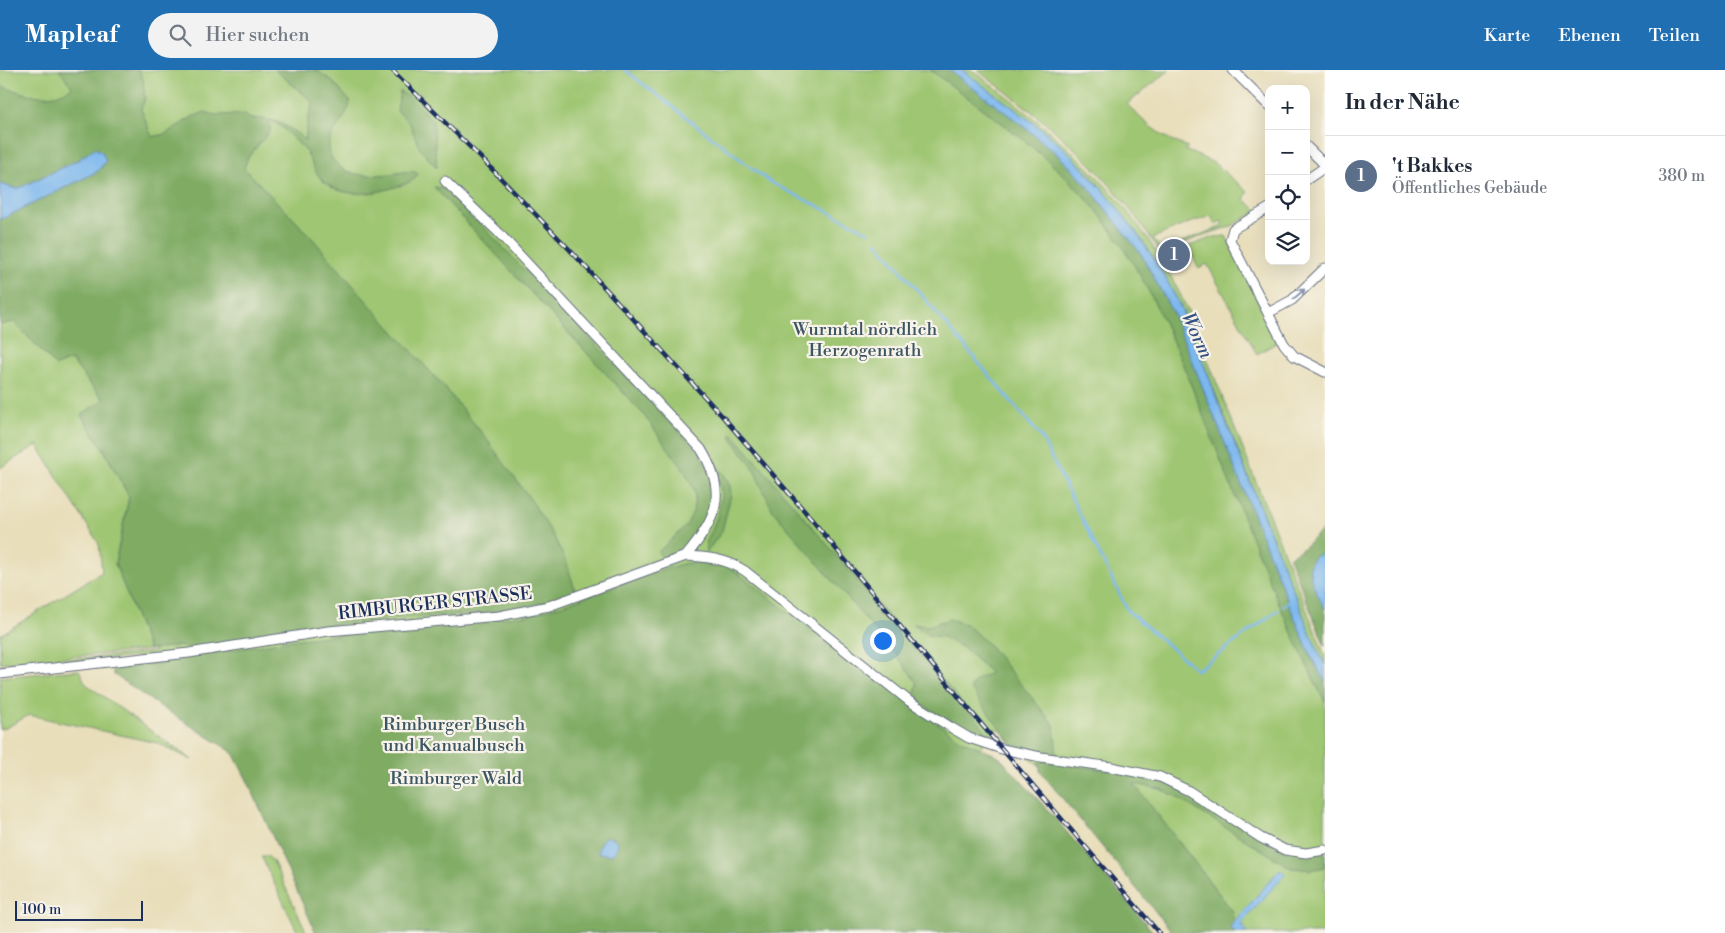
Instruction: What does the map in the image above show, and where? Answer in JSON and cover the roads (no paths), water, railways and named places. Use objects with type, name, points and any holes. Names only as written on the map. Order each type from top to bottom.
[{"type":"street","points":[[1233,70],[1265,102]]},
{"type":"street","points":[[1310,150],[1325,166],[1310,177]]},
{"type":"street","points":[[445,181],[497,231],[701,449],[714,474],[716,497],[707,528],[686,556]]},
{"type":"street","points":[[1265,210],[1233,229],[1230,240],[1284,344],[1290,352],[1302,361],[1325,372]]},
{"type":"street","points":[[1268,313],[1292,300],[1325,268]]},
{"type":"street","name":"RIMBURGER STRASSE","points":[[0,674],[189,653],[328,631],[508,614],[549,606],[686,556],[704,557],[735,564],[909,701],[970,738],[1002,749],[1160,777],[1189,792],[1277,846],[1297,853],[1325,850]]},
{"type":"water","points":[[949,70],[962,70],[1043,130],[1069,153],[1108,196],[1134,229],[1162,271],[1180,306],[1313,640],[1325,665],[1325,682],[1311,656],[1293,614],[1173,313],[1141,254],[1087,185],[1056,153]]},
{"type":"water","points":[[95,148],[102,152],[106,161],[98,171],[0,220],[0,184],[17,189],[78,160]]},
{"type":"water","points":[[1325,552],[1325,610],[1313,584],[1310,570],[1314,557]]},
{"type":"water","points":[[605,837],[613,838],[618,844],[615,852],[611,855],[598,853],[600,843]]},
{"type":"water","points":[[1280,869],[1285,874],[1241,924],[1247,933],[1235,933],[1230,927]]},
{"type":"waterway","points":[[625,70],[770,182],[869,232]]},
{"type":"waterway","points":[[876,241],[1041,437],[1128,611],[1197,670],[1278,610]]},
{"type":"waterway","points":[[1283,606],[1290,601]]},
{"type":"railway","points":[[392,70],[570,250],[724,418],[1159,933]]},
{"type":"place","name":"'t Bakkes","points":[[1174,255]]},
{"type":"park label","name":"Wurmtal nördlich Herzogenrath","points":[[865,339]]},
{"type":"park label","name":"Rimburger Busch und Kanualbusch","points":[[454,734]]},
{"type":"park label","name":"Rimburger Wald","points":[[456,778]]},
{"type":"water label","name":"Worm","points":[[1198,335]]}]
